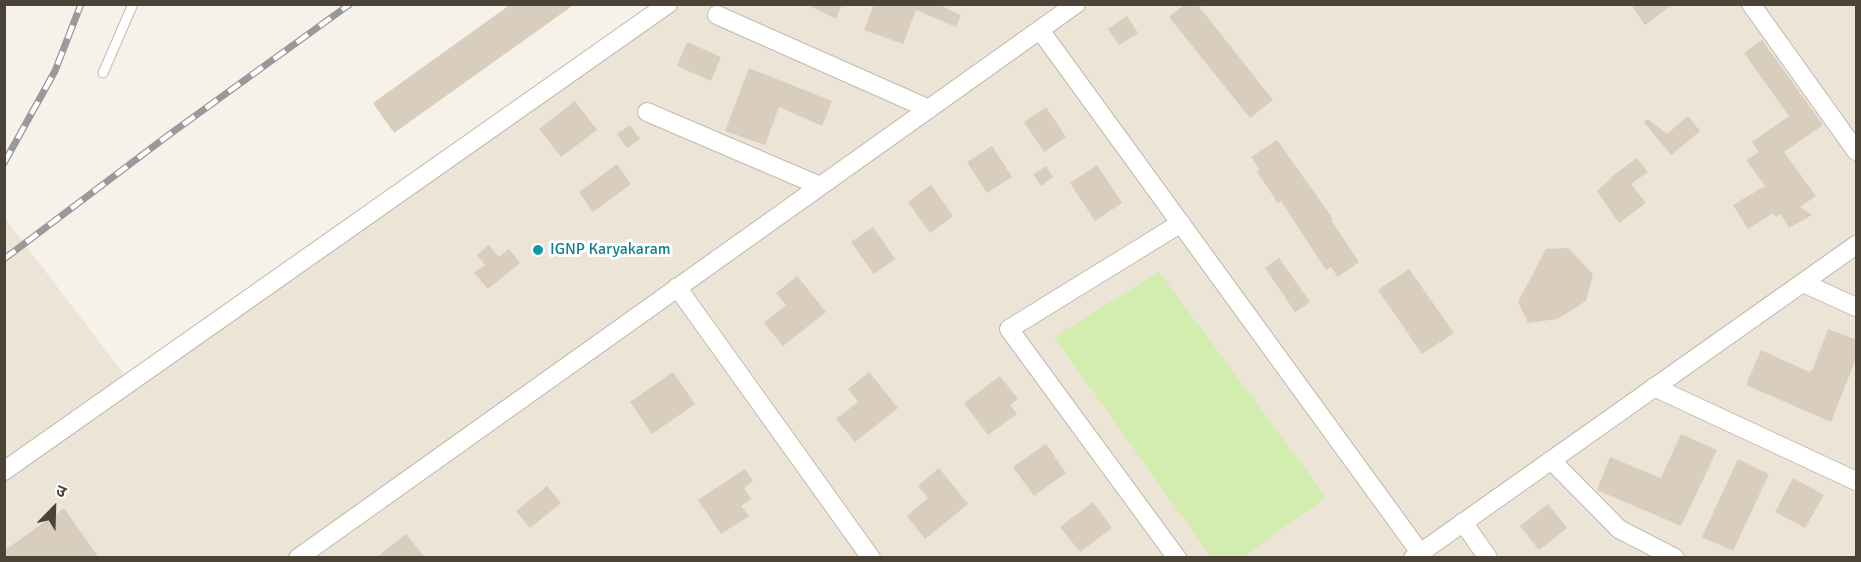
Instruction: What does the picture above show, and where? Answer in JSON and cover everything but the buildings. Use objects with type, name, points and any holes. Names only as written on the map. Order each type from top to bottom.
[{"type":"street","points":[[4,471],[668,4]]},
{"type":"street","points":[[1751,4],[1857,151]]},
{"type":"street","points":[[298,558],[1040,30],[1066,7]]},
{"type":"street","points":[[717,15],[929,109]]},
{"type":"street","points":[[1040,30],[1420,556],[1463,522],[1857,245]]},
{"type":"street","points":[[647,112],[820,186]]},
{"type":"street","points":[[1177,558],[1010,329],[1181,223]]},
{"type":"street","points":[[1803,283],[1857,307]]},
{"type":"street","points":[[677,287],[872,558]]},
{"type":"street","points":[[1654,387],[1857,481]]},
{"type":"street","points":[[1551,460],[1619,529],[1675,558]]},
{"type":"street","points":[[1463,522],[1488,558]]},
{"type":"lane","points":[[104,73],[134,4]]},
{"type":"shaded area","points":[[676,5],[1856,5],[1856,557],[5,557],[5,218],[134,388]]},
{"type":"green space","points":[[1159,272],[1326,497],[1243,557],[1211,557],[1054,337]]},
{"type":"railway","points":[[4,163],[55,71],[81,4]]},
{"type":"railway","points":[[4,259],[170,134],[350,4]]},
{"type":"place","name":"IGNP Karyakaram","points":[[538,250]]}]
